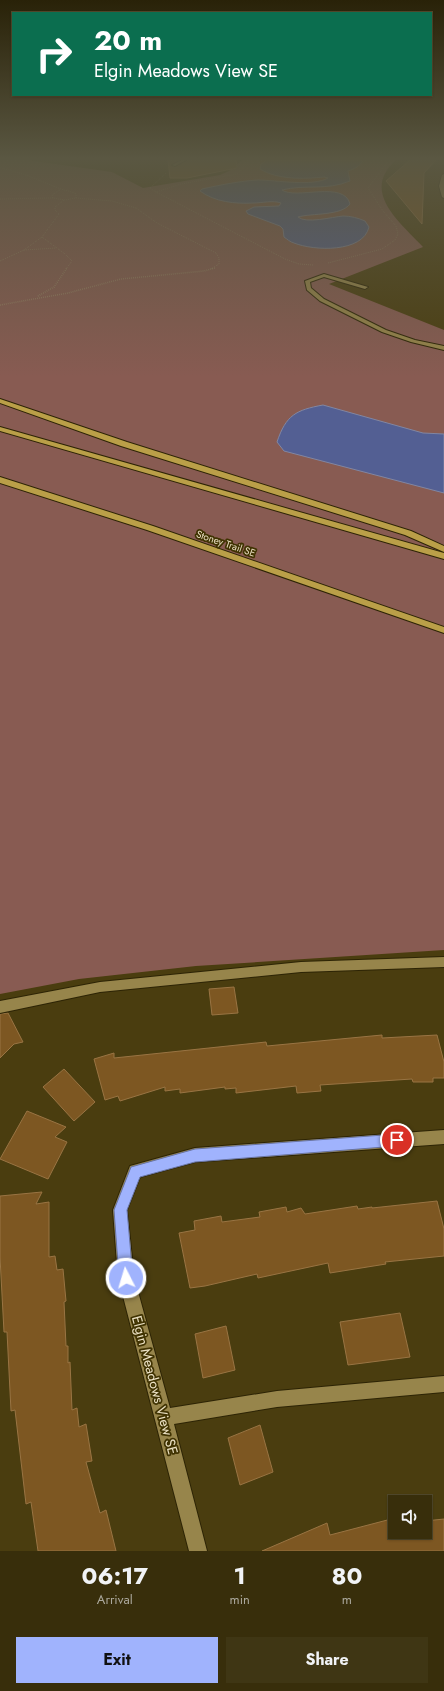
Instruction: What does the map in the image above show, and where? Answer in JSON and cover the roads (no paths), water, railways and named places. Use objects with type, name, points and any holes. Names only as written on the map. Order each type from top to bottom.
[{"type":"highway","points":[[0,401],[124,444],[408,533],[444,549]]},
{"type":"highway","points":[[0,429],[444,556]]},
{"type":"highway","name":"Stoney Trail SE","points":[[0,480],[150,528],[444,630]]},
{"type":"street","points":[[365,287],[324,275],[307,281],[309,289],[322,300],[384,331],[413,341],[444,348]]},
{"type":"street","points":[[0,1007],[100,987],[301,966],[444,962]]},
{"type":"street","name":"Elgin Meadows View SE","points":[[198,1551],[164,1417],[126,1278],[120,1210],[135,1171],[195,1155],[444,1136]]},
{"type":"street","points":[[164,1417],[277,1399],[444,1384]]},
{"type":"water","points":[[283,232],[366,232],[358,242],[337,248],[313,248],[303,246],[291,242],[284,237]]},
{"type":"water","points":[[323,405],[423,433],[444,434],[444,493],[284,451],[277,442],[280,433],[288,420],[293,415],[306,409]]}]
